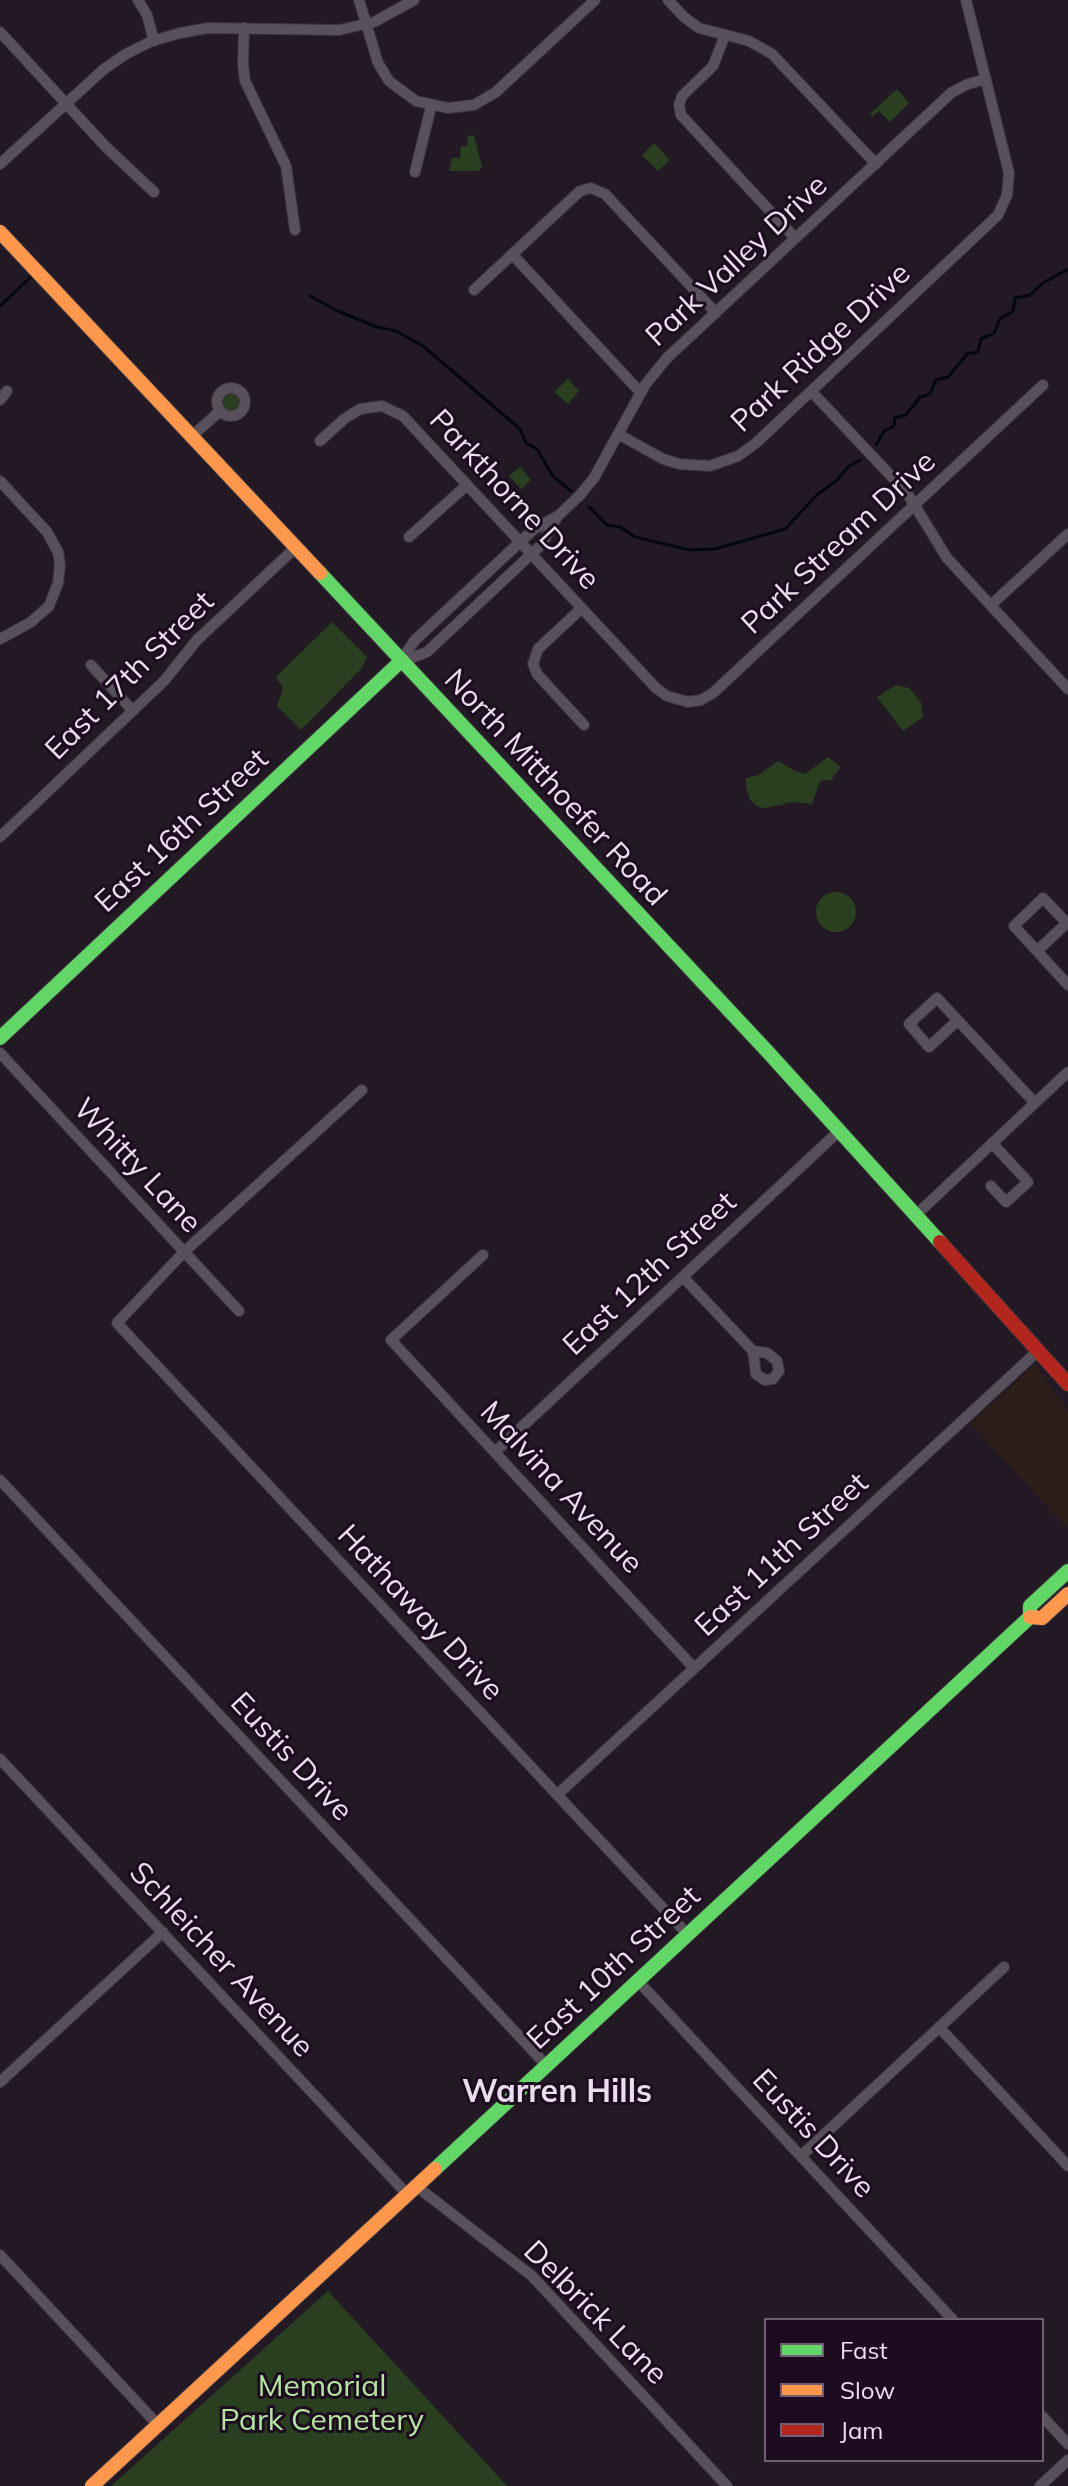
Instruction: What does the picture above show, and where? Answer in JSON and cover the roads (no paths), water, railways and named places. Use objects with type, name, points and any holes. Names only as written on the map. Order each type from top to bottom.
[{"type":"main road","name":"North Mitthoefer Road","points":[[0,232],[767,1051],[1068,1384]]},
{"type":"main road","name":"East 16th Street","points":[[0,1038],[400,662]]},
{"type":"main road","name":"East 10th Street","points":[[92,2486],[1030,1617],[1030,1606],[1068,1571]]},
{"type":"main road","name":"East 10th Street","points":[[1030,1617],[1042,1618],[1068,1594]]},
{"type":"street","points":[[138,0],[147,15],[154,41]]},
{"type":"street","points":[[359,0],[378,63],[389,81],[405,95],[431,107],[457,108],[474,105],[496,92],[595,0]]},
{"type":"street","points":[[0,164],[107,66],[154,41],[203,28],[331,30],[366,24],[392,15],[414,0]]},
{"type":"street","points":[[668,0],[692,24],[703,30],[753,43],[772,54],[876,164]]},
{"type":"street","points":[[966,0],[986,79]]},
{"type":"street","points":[[244,28],[245,81],[286,166],[295,230]]},
{"type":"street","points":[[0,32],[117,158],[154,192]]},
{"type":"street","points":[[725,35],[713,66],[682,96],[680,112],[795,238]]},
{"type":"street","name":"Park Valley Drive","points":[[400,662],[427,652],[542,544],[558,516],[594,478],[641,393],[667,358],[951,93],[986,79]]},
{"type":"street","name":"Park Ridge Drive","points":[[618,434],[671,462],[692,466],[722,463],[749,449],[995,219],[1006,199],[1009,173],[986,79]]},
{"type":"street","points":[[415,172],[431,107]]},
{"type":"street","points":[[474,290],[580,191],[591,188],[605,194],[716,313]]},
{"type":"street","points":[[512,254],[641,393]]},
{"type":"street","name":"Park Stream Drive","points":[[656,688],[671,698],[688,702],[701,700],[713,693],[1043,385]]},
{"type":"street","points":[[811,391],[903,489],[941,551],[1068,689]]},
{"type":"street","name":"Parkthorne Drive","points":[[320,441],[355,411],[373,406],[389,408],[403,416],[656,688]]},
{"type":"street","points":[[191,437],[220,411]]},
{"type":"street","points":[[0,481],[54,542],[60,574],[55,595],[40,616],[0,639]]},
{"type":"street","points":[[409,537],[467,485]]},
{"type":"street","name":"Park Valley Drive","points":[[400,662],[415,640],[534,529],[558,516]]},
{"type":"street","points":[[991,605],[1068,534]]},
{"type":"street","name":"East 17th Street","points":[[0,837],[168,677],[197,640],[294,549]]},
{"type":"street","points":[[582,608],[538,649],[533,664],[537,674],[584,725]]},
{"type":"street","points":[[91,665],[133,711]]},
{"type":"street","points":[[1037,951],[1067,923],[1043,898],[1014,926],[1068,985]]},
{"type":"street","points":[[957,1021],[929,1047],[909,1024],[937,998],[1035,1103]]},
{"type":"street","name":"Whitty Lane","points":[[0,1053],[239,1311]]},
{"type":"street","points":[[916,1215],[1068,1072]]},
{"type":"street","points":[[184,1252],[362,1090]]},
{"type":"street","name":"East 12th Street","points":[[495,1452],[838,1132]]},
{"type":"street","points":[[991,1186],[1006,1202],[1028,1182],[992,1143]]},
{"type":"street","name":"Hathaway Drive","points":[[184,1252],[117,1323],[688,1935]]},
{"type":"street","name":"Malvina Avenue","points":[[483,1255],[391,1340],[694,1668]]},
{"type":"street","points":[[683,1277],[753,1351]]},
{"type":"street","name":"East 11th Street","points":[[557,1795],[1039,1350]]},
{"type":"street","name":"Eustis Drive","points":[[0,1480],[547,2066]]},
{"type":"street","name":"Schleicher Avenue","points":[[0,1759],[412,2190]]},
{"type":"street","points":[[0,2082],[163,1932]]},
{"type":"street","points":[[801,2156],[1004,1967]]},
{"type":"street","name":"Eustis Drive","points":[[638,1981],[951,2318]]},
{"type":"street","points":[[939,2027],[1068,2166]]},
{"type":"street","name":"Delbrick Lane","points":[[412,2190],[532,2276],[727,2486]]},
{"type":"street","points":[[0,2255],[158,2425]]},
{"type":"street","points":[[1044,2418],[1068,2444]]},
{"type":"street","points":[[1040,2486],[1068,2460]]},
{"type":"waterway","points":[[876,445],[884,431],[894,426],[895,418],[906,415],[920,397],[930,394],[936,380],[948,377],[967,354],[978,352],[981,339],[994,333],[1000,319],[1013,311],[1015,298],[1030,295],[1043,283],[1068,269]]},
{"type":"waterway","points":[[0,306],[31,277]]},
{"type":"waterway","points":[[310,296],[340,312],[396,331],[423,346],[520,429],[526,443],[537,449],[553,476],[571,491]]},
{"type":"waterway","points":[[589,507],[607,525],[620,527],[635,537],[690,550],[715,549],[785,529],[817,495],[860,460]]},
{"type":"district","name":"Warren Hills","points":[[557,2092]]},
{"type":"park label","name":"Memorial Park Cemetery","points":[[322,2404]]}]
